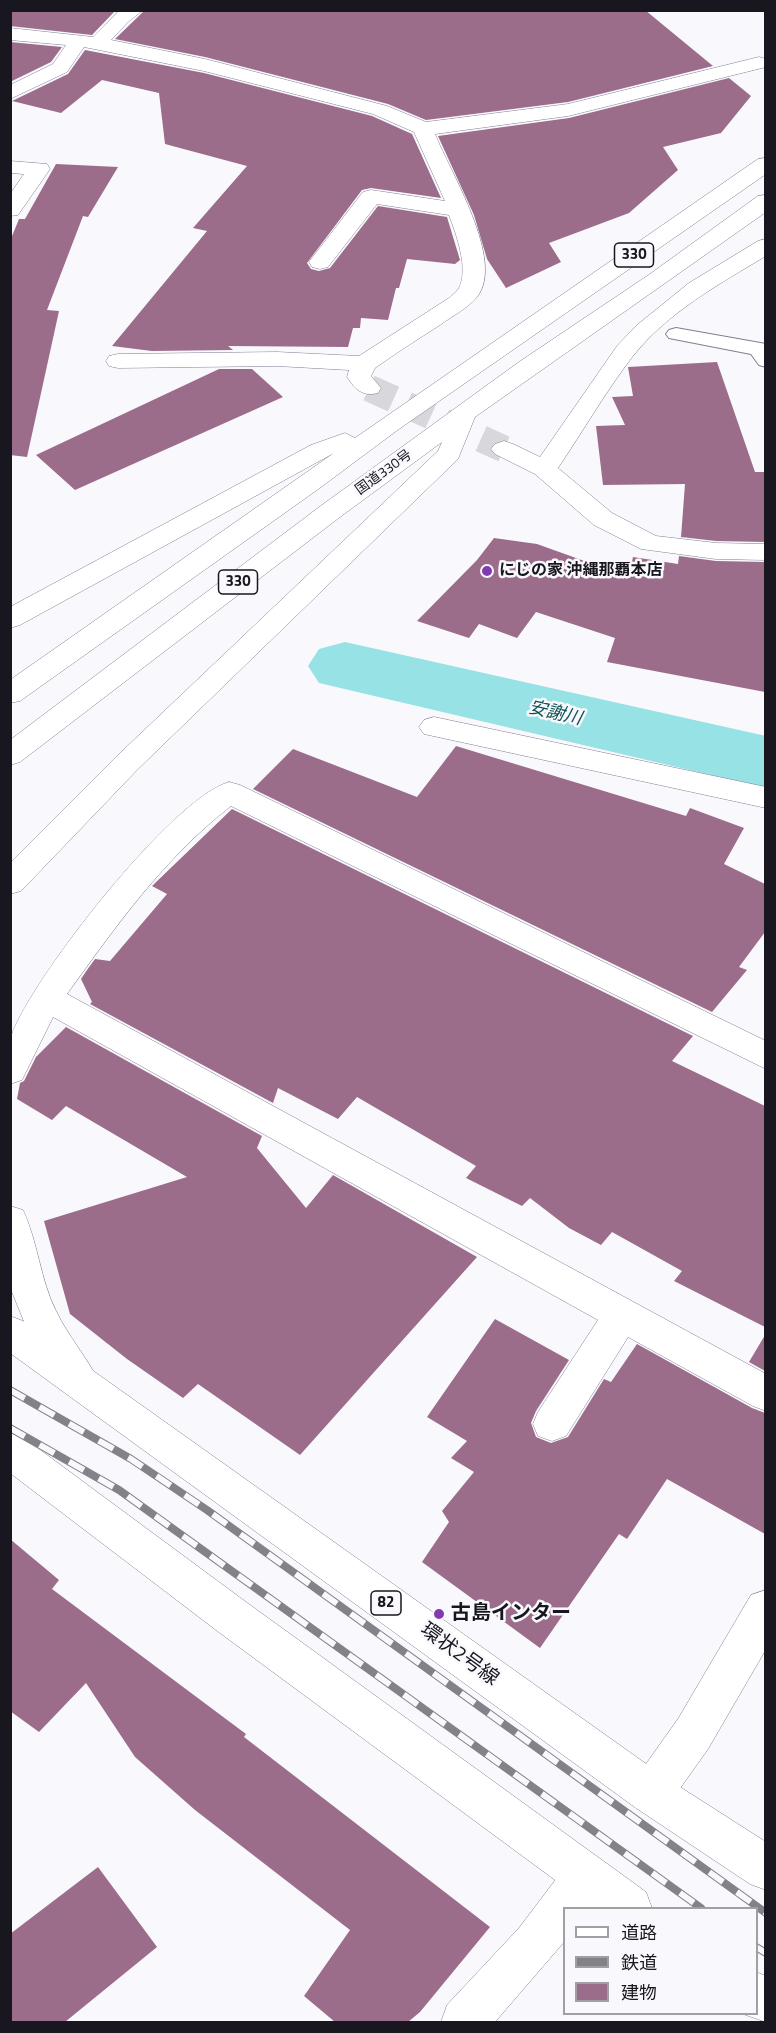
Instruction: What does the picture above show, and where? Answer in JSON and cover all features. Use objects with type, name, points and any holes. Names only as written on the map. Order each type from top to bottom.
[{"type":"main road","points":[[10,93],[60,68],[88,42],[134,10]]},
{"type":"main road","points":[[10,34],[88,42],[205,65],[380,110],[424,129],[568,110],[759,63]]},
{"type":"main road","points":[[369,388],[359,377],[364,364],[457,303],[470,290],[474,277],[469,241],[435,154],[425,137],[424,129]]},
{"type":"main road","name":"330","points":[[10,694],[308,485],[390,424],[765,164]]},
{"type":"main road","points":[[10,166],[39,169],[10,210]]},
{"type":"main road","points":[[320,262],[371,197],[458,209]]},
{"type":"main road","name":"国道330号","points":[[10,755],[331,511],[765,201]]},
{"type":"main road","points":[[544,469],[625,351],[645,330],[697,288],[765,246]]},
{"type":"main road","points":[[600,317],[628,327],[676,334]]},
{"type":"main road","points":[[118,361],[277,358],[364,364]]},
{"type":"main road","points":[[10,883],[127,763],[449,454],[468,412]]},
{"type":"main road","points":[[10,619],[320,450],[390,424]]},
{"type":"main road","points":[[504,449],[544,469],[603,519],[650,543],[716,551],[765,552]]},
{"type":"main road","points":[[434,727],[765,798]]},
{"type":"main road","points":[[10,1071],[46,998],[103,920],[150,863],[190,822],[229,792],[765,1056]]},
{"type":"main road","points":[[46,998],[765,1394]]},
{"type":"main road","points":[[10,1221],[24,1274],[40,1318],[82,1385]]},
{"type":"main road","points":[[552,1424],[622,1315]]},
{"type":"main road","name":"環状2号線","points":[[10,1332],[651,1793],[765,1868]]},
{"type":"main road","points":[[10,1450],[585,1878],[628,1907]]},
{"type":"main road","points":[[651,1793],[693,1734],[765,1609]]},
{"type":"main road","points":[[464,2022],[535,1944],[585,1878]]},
{"type":"lane","points":[[676,334],[763,352]]},
{"type":"building","points":[[10,10],[116,10],[92,35],[10,26]]},
{"type":"building","points":[[145,10],[645,10],[713,66],[568,102],[426,120],[388,104],[205,57],[115,39]]},
{"type":"building","points":[[10,42],[62,47],[51,62],[10,82]]},
{"type":"building","points":[[85,50],[204,73],[372,116],[412,134],[441,198],[371,188],[362,190],[307,263],[311,269],[319,271],[330,268],[378,206],[447,217],[460,260],[455,264],[407,259],[399,288],[396,288],[388,320],[361,318],[360,328],[353,328],[348,347],[228,346],[233,350],[152,351],[112,346],[207,231],[193,228],[247,166],[165,144],[159,93],[102,80],[61,113],[12,101],[68,74]]},
{"type":"building","points":[[729,78],[751,96],[721,133],[663,147],[678,170],[629,213],[549,243],[561,262],[506,288],[487,259],[474,215],[438,136],[569,118]]},
{"type":"building","points":[[56,164],[118,167],[88,217],[83,216],[47,310],[59,311],[27,457],[10,455],[10,241],[19,219],[25,219]]},
{"type":"building","points":[[717,362],[755,472],[765,472],[765,542],[716,541],[681,537],[685,484],[603,485],[596,426],[625,425],[612,397],[633,396],[628,367]]},
{"type":"building","points":[[219,369],[252,369],[283,397],[75,490],[36,455]]},
{"type":"building","points":[[494,538],[537,544],[615,572],[614,564],[631,566],[633,557],[678,564],[679,556],[716,561],[765,562],[765,692],[607,662],[615,638],[536,612],[517,638],[479,624],[469,638],[417,621],[477,560]]},
{"type":"building","points":[[456,746],[686,816],[690,808],[744,828],[724,864],[765,884],[765,932],[739,967],[747,970],[712,1012],[253,789],[293,749],[417,797]]},
{"type":"building","points":[[232,809],[693,1036],[672,1061],[765,1106],[765,1327],[674,1281],[682,1271],[612,1232],[601,1245],[569,1228],[530,1198],[522,1206],[466,1178],[476,1166],[357,1097],[338,1119],[278,1088],[273,1103],[90,1004],[92,1002],[81,979],[95,959],[110,961],[167,894],[152,886]]},
{"type":"building","points":[[66,1027],[262,1136],[257,1148],[306,1208],[333,1175],[477,1257],[300,1455],[198,1384],[183,1398],[127,1359],[70,1314],[44,1221],[187,1177],[66,1106],[52,1120],[17,1099],[20,1083],[24,1081],[36,1057]]},
{"type":"building","points":[[495,1319],[569,1360],[536,1411],[531,1423],[536,1437],[551,1443],[568,1437],[604,1379],[611,1382],[637,1344],[765,1413],[765,1534],[667,1479],[627,1539],[619,1534],[540,1648],[422,1562],[449,1522],[442,1511],[474,1472],[451,1458],[467,1441],[427,1417]]},
{"type":"building","points":[[765,1335],[765,1371],[749,1362]]},
{"type":"building","points":[[10,1539],[59,1580],[52,1589],[246,1734],[244,1737],[490,1927],[420,2012],[408,2022],[335,2022],[304,1996],[350,1930],[195,1810],[135,1757],[86,1683],[39,1732],[10,1711]]},
{"type":"building","points":[[98,1867],[157,1947],[65,2022],[10,2022],[10,1934]]},
{"type":"waterway","name":"安謝川","points":[[345,666],[766,762]]},
{"type":"tunnel","points":[[369,388],[504,449]]},
{"type":"railway","points":[[10,1390],[131,1459],[207,1510],[758,1907]]},
{"type":"railway","points":[[10,1428],[119,1490],[700,1907]]},
{"type":"railway","points":[[758,1907],[766,1913]]},
{"type":"railway","points":[[758,1948],[766,1953]]},
{"type":"place","name":"にじの家 沖縄那覇本店","points":[[487,571]]},
{"type":"place","name":"古島インター","points":[[439,1614]]}]
